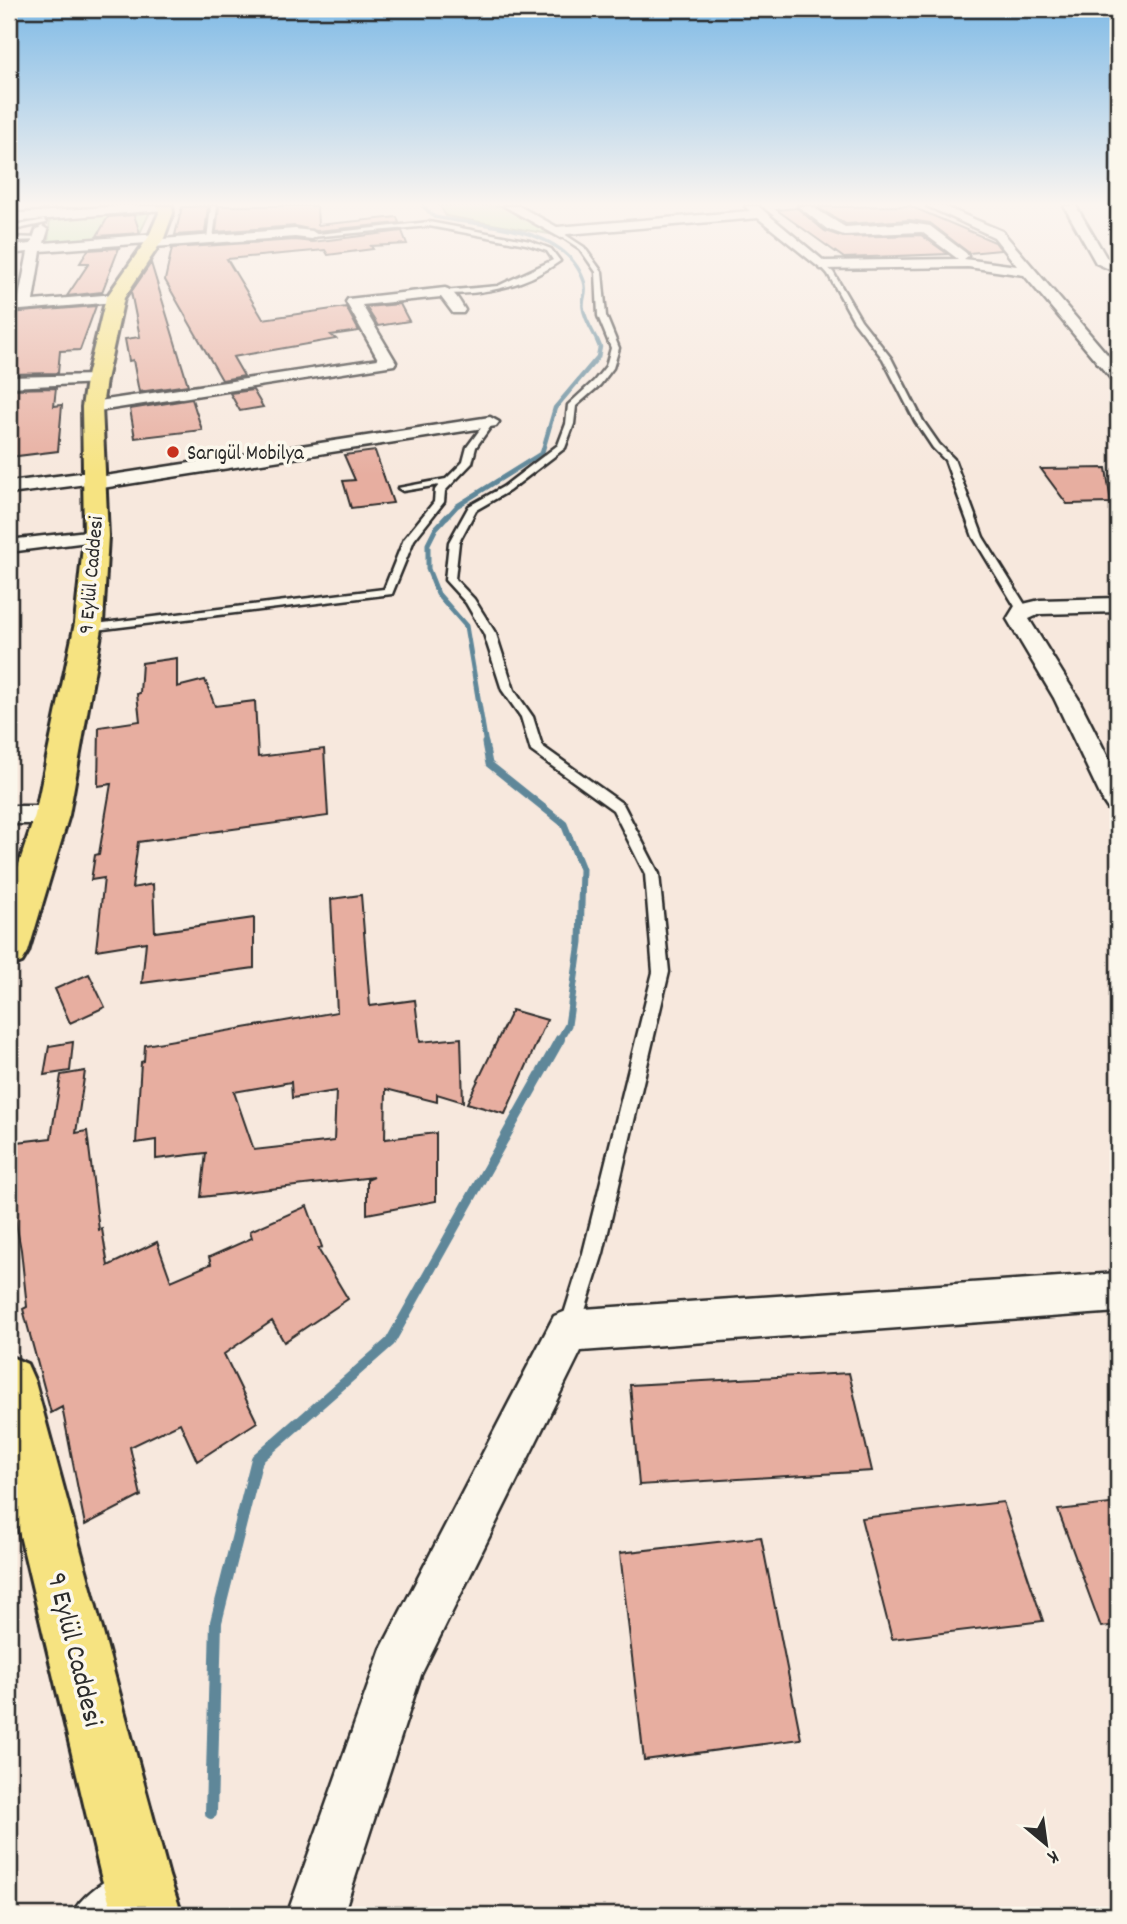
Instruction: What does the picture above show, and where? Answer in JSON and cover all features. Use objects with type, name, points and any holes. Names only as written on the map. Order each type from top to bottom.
[{"type":"main road","name":"9 Eylül Caddesi","points":[[9,952],[52,815],[88,628],[96,536],[92,407],[117,296]]},
{"type":"main road","name":"9 Eylül Caddesi","points":[[9,1382],[123,1902]]},
{"type":"street","points":[[25,305],[26,296]]},
{"type":"street","points":[[92,407],[388,362],[353,302],[410,296]]},
{"type":"street","points":[[447,296],[458,310]]},
{"type":"street","points":[[1048,296],[1118,377]]},
{"type":"street","points":[[9,307],[115,299]]},
{"type":"street","points":[[1098,355],[1118,359]]},
{"type":"street","points":[[9,382],[96,380]]},
{"type":"street","points":[[9,488],[96,480],[490,422]]},
{"type":"street","points":[[9,546],[96,536]]},
{"type":"street","points":[[1118,605],[1040,607],[1023,611],[1018,619],[1066,698],[1118,803]]},
{"type":"street","points":[[9,815],[52,815]]},
{"type":"street","points":[[315,1915],[399,1667],[569,1331],[1118,1292]]},
{"type":"lane","points":[[569,1331],[593,1252],[661,972],[652,874],[618,807],[536,748],[527,717],[508,690],[490,634],[470,601],[450,580],[454,542],[472,508],[506,489],[562,446],[570,424],[572,405],[597,383],[610,366],[615,348],[601,316],[600,296]]},
{"type":"lane","points":[[844,296],[858,321],[887,358],[919,421],[936,446],[949,459],[978,537],[1023,611]]},
{"type":"lane","points":[[88,628],[388,592],[409,539],[439,502],[440,490],[467,463],[471,447],[490,422]]},
{"type":"lane","points":[[403,488],[449,481]]},
{"type":"building","points":[[132,296],[161,296],[188,385],[139,392],[133,360],[129,361],[125,339],[140,337]]},
{"type":"building","points":[[174,296],[249,296],[263,319],[346,307],[359,331],[331,335],[336,339],[233,357],[244,376],[222,380]]},
{"type":"building","points":[[400,304],[409,321],[378,326],[366,307]]},
{"type":"building","points":[[96,306],[80,350],[60,351],[58,373],[9,374],[9,313]]},
{"type":"building","points":[[56,388],[54,406],[62,405],[58,451],[9,457],[9,389]]},
{"type":"building","points":[[253,390],[263,407],[240,411],[230,393]]},
{"type":"building","points":[[192,399],[202,430],[135,438],[130,409]]},
{"type":"building","points":[[375,451],[393,503],[351,508],[343,481],[355,480],[344,455]]},
{"type":"building","points":[[1106,468],[1111,503],[1067,504],[1041,469]]},
{"type":"building","points":[[177,658],[177,687],[205,680],[215,706],[255,701],[258,757],[324,749],[328,816],[138,842],[132,888],[153,884],[155,932],[254,918],[254,968],[142,983],[146,942],[96,950],[104,878],[91,880],[95,855],[99,854],[111,784],[98,786],[99,727],[140,721],[137,694],[140,693],[142,663]]},
{"type":"building","points":[[361,895],[370,1006],[415,1000],[420,1042],[461,1038],[463,1102],[437,1094],[437,1102],[386,1089],[385,1139],[436,1133],[436,1201],[367,1214],[367,1180],[374,1177],[201,1197],[206,1153],[156,1159],[156,1140],[136,1143],[141,1062],[144,1061],[145,1045],[337,1012],[331,899]],"holes":[[[291,1082],[292,1098],[336,1091],[334,1141],[254,1150],[234,1092]]]},
{"type":"building","points":[[89,974],[105,1007],[70,1023],[55,989]]},
{"type":"building","points":[[512,1010],[547,1020],[505,1114],[467,1103]]},
{"type":"building","points":[[73,1042],[70,1071],[44,1075],[49,1046]]},
{"type":"building","points":[[85,1071],[76,1133],[87,1131],[99,1230],[102,1229],[108,1266],[157,1242],[171,1281],[211,1264],[209,1257],[252,1238],[250,1231],[307,1206],[322,1247],[318,1249],[348,1299],[284,1342],[272,1321],[224,1354],[257,1422],[197,1461],[180,1423],[130,1447],[141,1496],[85,1525],[62,1407],[51,1413],[23,1309],[27,1307],[21,1250],[9,1185],[9,1143],[51,1138],[61,1075]]},
{"type":"building","points":[[849,1373],[872,1471],[639,1485],[630,1385]]},
{"type":"building","points":[[1003,1502],[1043,1621],[892,1639],[861,1518]]},
{"type":"building","points":[[1118,1503],[1118,1625],[1101,1627],[1058,1510]]},
{"type":"building","points":[[761,1537],[801,1739],[644,1760],[620,1553]]},
{"type":"waterway","points":[[584,296],[584,311],[597,341]]},
{"type":"waterway","points":[[447,517],[457,506],[542,453],[555,408],[598,357],[600,347],[597,341]]},
{"type":"waterway","points":[[448,515],[436,528],[428,544],[428,569],[438,594],[466,626],[486,745]]},
{"type":"waterway","points":[[485,743],[489,764],[564,824],[582,869],[580,942],[568,1025],[559,1041]]},
{"type":"waterway","points":[[296,1425],[390,1342],[560,1039]]},
{"type":"waterway","points":[[211,1813],[216,1622],[257,1459],[298,1423]]},
{"type":"place","name":"Sarıgül Mobilya","points":[[173,452]]}]
